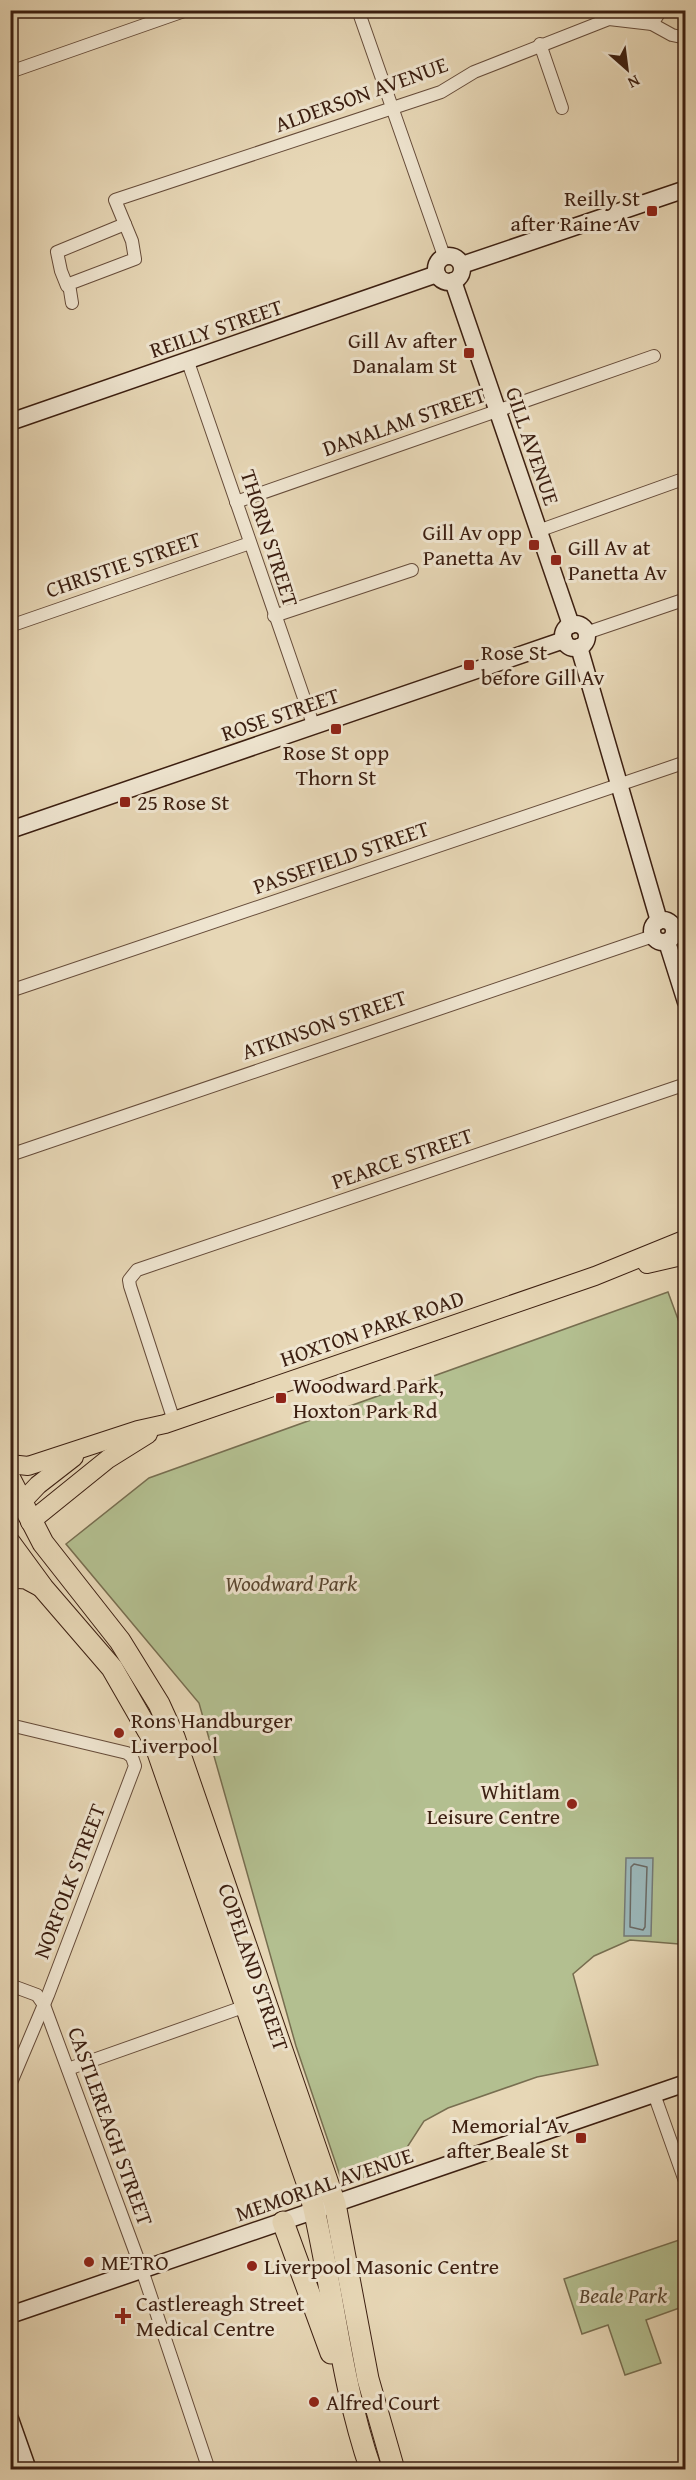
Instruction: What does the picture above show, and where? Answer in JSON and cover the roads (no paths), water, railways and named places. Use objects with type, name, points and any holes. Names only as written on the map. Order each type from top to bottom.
[{"type":"highway","name":"COPELAND STREET","points":[[10,1479],[20,1514],[120,1641],[159,1704],[174,1737],[325,2208],[368,2379],[394,2469]]},
{"type":"highway","points":[[11,1543],[20,1514]]},
{"type":"highway","name":"COPELAND STREET","points":[[11,1543],[43,1588],[112,1668],[154,1741],[246,2006],[325,2208],[342,2359],[361,2440],[371,2469]]},
{"type":"highway","points":[[10,1577],[26,1578],[43,1588]]},
{"type":"highway","points":[[284,2222],[332,2354],[342,2359]]},
{"type":"main road","name":"HOXTON PARK ROAD","points":[[10,1464],[28,1466],[107,1440],[170,1423],[595,1276],[686,1239]]},
{"type":"main road","name":"HOXTON PARK ROAD","points":[[595,1276],[686,1255]]},
{"type":"main road","name":"HOXTON PARK ROAD","points":[[20,1514],[170,1423]]},
{"type":"main road","name":"HOXTON PARK ROAD","points":[[20,1514],[71,1458],[107,1440]]},
{"type":"street","points":[[10,72],[187,10]]},
{"type":"street","points":[[358,10],[444,256]]},
{"type":"street","points":[[652,24],[662,10]]},
{"type":"street","name":"ALDERSON AVENUE","points":[[125,224],[115,200],[441,92],[474,72],[607,15],[652,24],[672,35],[686,38]]},
{"type":"street","points":[[540,44],[562,108]]},
{"type":"street","points":[[462,265],[686,189]]},
{"type":"street","points":[[68,286],[135,259],[125,224],[57,252],[72,303]]},
{"type":"street","points":[[444,256],[453,256],[462,265],[459,277],[453,281],[445,282],[437,274],[437,262],[444,256]]},
{"type":"street","name":"REILLY STREET","points":[[10,422],[437,274]]},
{"type":"street","name":"GILL AVENUE","points":[[453,281],[575,636],[668,930],[686,1002]]},
{"type":"street","name":"DANALAM STREET","points":[[236,502],[654,356]]},
{"type":"street","name":"THORN STREET","points":[[188,362],[314,727]]},
{"type":"street","points":[[538,531],[686,478]]},
{"type":"street","name":"CHRISTIE STREET","points":[[10,626],[250,543]]},
{"type":"street","points":[[274,616],[412,570]]},
{"type":"street","name":"ROSE STREET","points":[[10,830],[686,599]]},
{"type":"street","name":"PASSEFIELD STREET","points":[[10,991],[686,762]]},
{"type":"street","name":"ATKINSON STREET","points":[[10,1155],[668,930]]},
{"type":"street","name":"PEARCE STREET","points":[[170,1423],[130,1286],[133,1274],[166,1260],[686,1084]]},
{"type":"street","name":"NORFOLK STREET","points":[[10,1725],[132,1757],[135,1766],[44,2005],[10,2085]]},
{"type":"street","name":"CASTLEREAGH STREET","points":[[10,1985],[37,1995],[44,2005],[142,2270],[209,2469]]},
{"type":"street","points":[[68,2069],[246,2006]]},
{"type":"street","name":"MEMORIAL AVENUE","points":[[15,2312],[686,2083]]},
{"type":"street","points":[[654,2094],[686,2184]]},
{"type":"street","points":[[10,2419],[28,2469]]},
{"type":"water","points":[[626,1858],[653,1858],[651,1936],[624,1936]]},
{"type":"place","name":"Reilly St after Raine Av","points":[[652,211]]},
{"type":"place","name":"Gill Av after Danalam St","points":[[469,353]]},
{"type":"place","name":"Gill Av opp Panetta Av","points":[[534,545]]},
{"type":"place","name":"Gill Av at Panetta Av","points":[[556,560]]},
{"type":"place","name":"Rose St before Gill Av","points":[[469,665]]},
{"type":"place","name":"Rose St opp Thorn St","points":[[336,729]]},
{"type":"place","name":"25 Rose St","points":[[125,802]]},
{"type":"place","name":"Woodward Park, Hoxton Park Rd","points":[[281,1398]]},
{"type":"place","name":"Rons Handburger Liverpool","points":[[119,1733]]},
{"type":"place","name":"Whitlam Leisure Centre","points":[[572,1804]]},
{"type":"place","name":"Memorial Av after Beale St","points":[[581,2138]]},
{"type":"place","name":"METRO","points":[[89,2262]]},
{"type":"place","name":"Liverpool Masonic Centre","points":[[252,2266]]},
{"type":"place","name":"Castlereagh Street Medical Centre","points":[[123,2316]]},
{"type":"place","name":"Alfred Court","points":[[314,2402]]},
{"type":"park label","name":"Woodward Park","points":[[291,1583]]},
{"type":"park label","name":"Beale Park","points":[[623,2295]]}]
